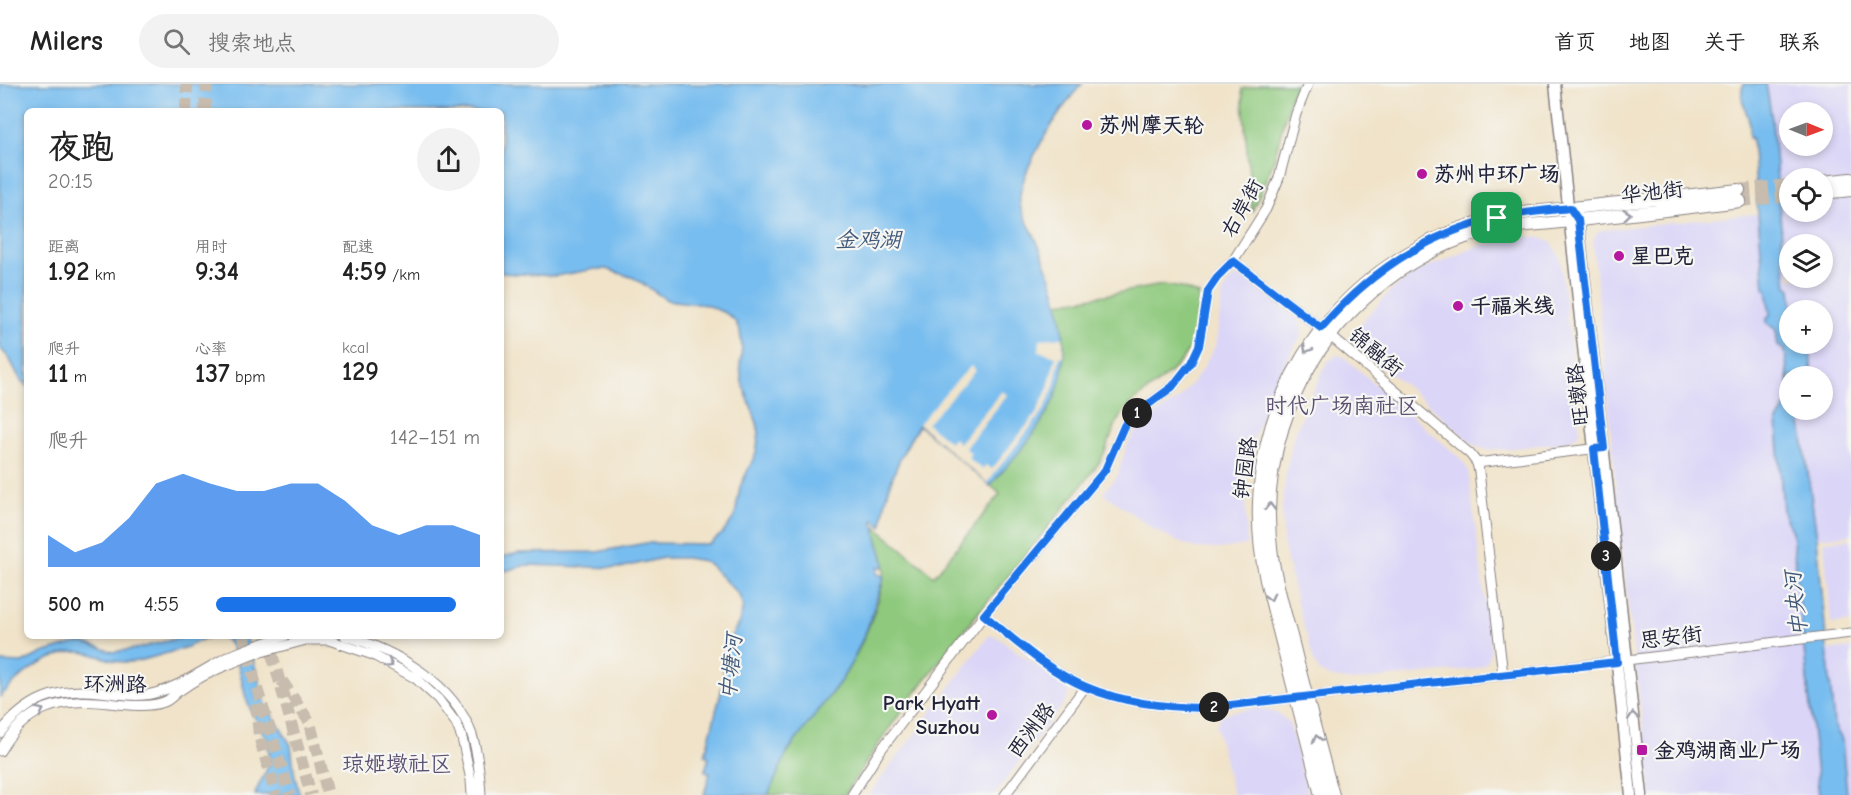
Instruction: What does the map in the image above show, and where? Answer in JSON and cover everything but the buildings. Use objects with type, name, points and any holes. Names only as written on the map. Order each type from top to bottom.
[{"type":"main road","name":"旺墩路","points":[[1555,84],[1573,221],[1622,661],[1631,795]]},
{"type":"main road","points":[[1833,181],[1851,179]]},
{"type":"main road","points":[[1833,192],[1851,190]]},
{"type":"main road","name":"华池街","points":[[1570,208],[1740,196],[1573,221]]},
{"type":"main road","name":"钟园路","points":[[1321,795],[1272,555],[1269,501],[1274,464],[1286,417],[1325,332],[1357,291],[1384,269],[1424,244],[1488,220],[1570,208]]},
{"type":"main road","name":"钟园路","points":[[1325,332],[1377,287],[1427,254],[1462,239],[1492,230],[1573,221]]},
{"type":"main road","name":"旺墩路","points":[[1622,661],[1642,795]]},
{"type":"main road","name":"钟园路","points":[[1301,696],[1333,795]]},
{"type":"street","name":"右岸街","points":[[852,795],[880,751],[984,615],[1105,470],[1124,426],[1130,418],[1172,387],[1191,363],[1199,346],[1208,291],[1233,261],[1266,209],[1279,177],[1296,114],[1308,84]]},
{"type":"street","name":"锦融街","points":[[1233,261],[1325,332],[1470,454],[1477,463]]},
{"type":"street","points":[[1503,675],[1477,463],[1599,448]]},
{"type":"street","name":"思安街","points":[[984,615],[1036,658],[1085,687],[1119,699],[1174,707],[1204,708],[1851,633]]},
{"type":"street","name":"环洲路","points":[[0,733],[12,717],[26,705],[47,696],[84,691],[125,695],[154,694],[278,639]]},
{"type":"street","points":[[354,639],[392,654],[421,672],[444,691],[463,716],[472,735],[481,778],[481,795]]},
{"type":"street","name":"环洲路","points":[[253,650],[300,641],[329,640],[374,655],[415,678],[438,699],[456,723],[464,745],[472,795]]},
{"type":"street","name":"环洲路","points":[[0,752],[8,737],[21,723],[35,713],[57,704],[81,700],[127,706],[165,702],[179,690],[230,659]]},
{"type":"street","name":"西洲路","points":[[1005,795],[1085,687]]},
{"type":"shaded area","points":[[1766,84],[1851,84],[1851,535],[1817,538],[1814,531],[1809,473],[1801,423],[1803,420],[1833,420],[1833,366],[1811,366],[1810,354],[1833,354],[1833,300],[1792,300],[1790,288],[1833,288],[1833,234],[1782,234],[1781,222],[1833,222],[1833,168],[1779,168],[1779,197],[1772,119]]},
{"type":"shaded area","points":[[1757,214],[1764,287],[1767,287],[1770,315],[1767,318],[1777,330],[1779,354],[1785,354],[1787,366],[1779,366],[1779,418],[1777,421],[1783,512],[1792,532],[1805,652],[1851,648],[1851,795],[1651,795],[1623,561],[1593,242],[1597,233],[1602,230]]},
{"type":"shaded area","points":[[1527,236],[1541,238],[1552,243],[1560,258],[1580,431],[1575,438],[1564,442],[1499,450],[1485,449],[1475,446],[1415,393],[1356,346],[1355,334],[1365,319],[1391,291],[1416,272],[1478,246]]},
{"type":"shaded area","points":[[1236,277],[1247,281],[1299,320],[1302,334],[1273,384],[1251,446],[1245,485],[1247,545],[1219,549],[1195,548],[1152,528],[1103,493],[1117,476],[1126,448],[1135,432],[1180,398],[1202,370],[1215,346],[1223,293],[1229,282]]},
{"type":"shaded area","points":[[1337,355],[1344,357],[1460,458],[1468,469],[1491,648],[1489,659],[1485,664],[1474,669],[1352,681],[1329,677],[1320,672],[1314,662],[1283,542],[1282,508],[1294,434],[1327,362]]},
{"type":"shaded area","points":[[1851,539],[1851,622],[1831,624],[1824,541]]},
{"type":"shaded area","name":"Park Hyatt Suzhou","points":[[989,635],[996,636],[1068,689],[1068,698],[994,795],[869,795]]},
{"type":"shaded area","points":[[1257,708],[1277,713],[1289,722],[1308,795],[1233,795],[1216,726],[1219,718],[1226,713]]},
{"type":"green space","points":[[1265,84],[1297,84],[1291,95],[1273,163],[1252,212],[1242,89]]},
{"type":"green space","points":[[1163,285],[1182,288],[1199,295],[1193,340],[1182,360],[1125,410],[1096,467],[934,669],[873,752],[845,795],[768,795],[789,750],[842,679],[868,629],[884,576],[884,562],[877,540],[876,527],[934,576],[1000,494],[985,480],[1063,356],[1058,303]]},
{"type":"water","name":"金鸡湖","points":[[0,84],[1082,84],[1042,141],[1025,176],[1021,191],[1021,208],[1049,273],[1060,311],[1064,350],[1058,388],[1053,402],[1038,428],[990,486],[919,425],[905,449],[889,486],[882,527],[874,520],[872,523],[876,527],[884,561],[884,567],[878,567],[877,574],[884,576],[867,629],[842,679],[788,751],[768,795],[704,795],[710,773],[705,771],[709,757],[705,755],[724,680],[723,660],[726,647],[740,620],[743,606],[739,595],[710,565],[704,561],[686,558],[663,558],[620,568],[527,565],[504,571],[504,556],[519,553],[597,552],[646,543],[709,544],[723,533],[735,516],[740,487],[756,453],[759,433],[742,382],[740,331],[735,321],[727,314],[707,305],[667,300],[634,278],[606,269],[556,276],[504,273],[504,108],[24,108],[24,384],[9,358],[0,348]]},
{"type":"water","points":[[1744,84],[1766,84],[1772,119],[1782,234],[1779,234],[1779,288],[1791,289],[1792,300],[1779,300],[1779,347],[1776,330],[1767,323],[1770,315],[1767,288],[1764,288],[1752,138],[1749,138],[1749,119],[1742,88]]},
{"type":"water","points":[[1785,354],[1810,354],[1811,366],[1787,366]]},
{"type":"water","points":[[1779,418],[1779,420],[1803,420],[1801,423],[1817,538],[1834,725],[1842,740],[1847,795],[1819,795],[1792,532],[1783,512],[1777,421]]},
{"type":"water","points":[[174,639],[203,639],[190,646],[138,661],[110,660],[76,652],[56,656],[30,670],[0,697],[0,662],[22,663],[42,653],[75,643],[85,643],[113,652]]},
{"type":"water","points":[[225,639],[247,639],[266,705],[291,745],[300,795],[255,795],[268,765],[268,746],[248,705],[233,649]]},
{"type":"pier","points":[[1063,337],[1063,357],[1060,356],[1054,386],[1044,410],[987,483],[919,424],[971,366],[975,371],[927,424],[950,442],[954,438],[959,443],[1002,391],[1007,395],[965,448],[971,453],[968,458],[982,469],[986,465],[992,469],[1036,414],[1048,388],[1056,356],[1039,351],[1040,339]]},
{"type":"tunnel","points":[[186,108],[187,84]]},
{"type":"tunnel","points":[[205,108],[207,84]]},
{"type":"tunnel","points":[[1739,190],[1779,186]]},
{"type":"tunnel","points":[[1740,201],[1779,197]]},
{"type":"tunnel","points":[[245,639],[254,679],[290,795]]},
{"type":"tunnel","points":[[268,639],[311,795]]},
{"type":"tunnel","points":[[282,681],[310,723],[328,795]]},
{"type":"tunnel","points":[[256,704],[259,736],[276,795]]},
{"type":"place","name":"苏州摩天轮","points":[[1087,125]]},
{"type":"place","name":"苏州中环广场","points":[[1422,174]]},
{"type":"place","name":"星巴克","points":[[1619,256]]},
{"type":"place","name":"千福米线","points":[[1458,306]]},
{"type":"place","name":"Park Hyatt Suzhou","points":[[992,715]]},
{"type":"place","name":"金鸡湖商业广场","points":[[1642,750]]},
{"type":"district","name":"时代广场南社区","points":[[1342,406]]},
{"type":"district","name":"琼姬墩社区","points":[[397,764]]},
{"type":"route","points":[[1570,208],[1578,220],[1604,448],[1594,449],[1617,662],[1204,708],[1174,707],[1119,699],[1085,687],[1036,658],[984,615],[1105,470],[1112,458],[1118,436],[1130,418],[1172,387],[1191,363],[1199,346],[1208,291],[1212,283],[1233,261],[1321,328],[1357,291],[1411,251],[1479,222],[1497,218],[1570,208]]},
{"type":"water label","name":"中央河","points":[[1796,604]]},
{"type":"water label","name":"中塘河","points":[[731,667]]}]
